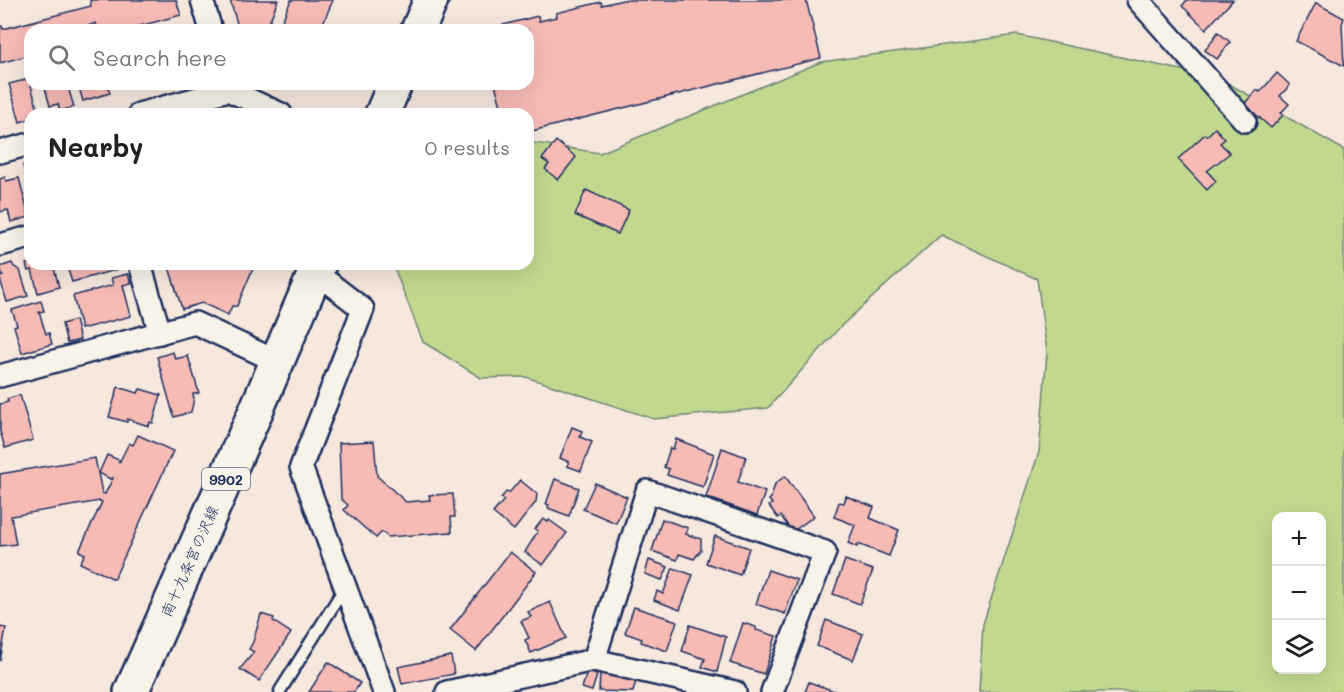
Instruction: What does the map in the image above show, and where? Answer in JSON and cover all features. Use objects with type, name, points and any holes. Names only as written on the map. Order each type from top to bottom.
[{"type":"main road","points":[[421,24],[431,0]]},
{"type":"main road","points":[[385,108],[392,90]]},
{"type":"main road","name":"南十九条宮の沢線","points":[[131,692],[278,362],[316,270]]},
{"type":"street","points":[[202,0],[209,24]]},
{"type":"street","points":[[1138,0],[1245,121]]},
{"type":"street","points":[[159,108],[217,90]]},
{"type":"street","points":[[233,90],[269,108]]},
{"type":"street","points":[[0,152],[24,146]]},
{"type":"street","points":[[0,245],[24,239]]},
{"type":"street","points":[[142,270],[160,333]]},
{"type":"street","points":[[319,270],[363,309],[302,467],[384,692]]},
{"type":"street","points":[[0,376],[195,323],[278,362]]},
{"type":"street","points":[[594,660],[647,491],[825,552],[772,692]]},
{"type":"street","points":[[447,692],[594,660],[735,692]]},
{"type":"lane","points":[[280,691],[346,587]]},
{"type":"green space","points":[[1017,35],[1219,78],[1344,150],[1344,692],[979,692],[983,624],[1039,452],[1047,353],[1037,279],[941,235],[841,326],[768,408],[654,419],[526,377],[481,378],[423,342],[395,270],[534,270],[534,143],[600,153],[821,62]]},
{"type":"building","points":[[90,0],[176,0],[181,15],[147,24],[24,24],[24,57],[0,63],[0,27],[2,26],[3,29],[91,6]]},
{"type":"building","points":[[230,0],[278,0],[268,24],[237,24]]},
{"type":"building","points":[[291,0],[333,0],[323,24],[281,24]]},
{"type":"building","points":[[623,0],[806,0],[821,58],[534,130],[534,108],[501,108],[497,90],[534,90],[534,24],[507,24],[538,16],[539,21],[557,17],[556,13],[601,2],[602,5]]},
{"type":"building","points":[[1187,0],[1233,0],[1206,29],[1182,6]]},
{"type":"building","points":[[1316,3],[1344,18],[1342,24],[1344,66],[1296,41]]},
{"type":"building","points":[[1218,32],[1230,42],[1217,59],[1205,50]]},
{"type":"building","points":[[1277,73],[1290,85],[1280,96],[1289,104],[1271,128],[1244,104],[1257,90],[1260,92]]},
{"type":"building","points":[[24,80],[24,90],[32,90],[37,108],[24,108],[24,121],[20,122],[9,84]]},
{"type":"building","points":[[46,90],[69,90],[74,107],[59,108],[58,104],[50,106]]},
{"type":"building","points":[[80,90],[109,90],[110,93],[83,101]]},
{"type":"building","points":[[1215,128],[1225,139],[1220,143],[1230,153],[1207,171],[1216,181],[1207,190],[1178,159],[1205,134],[1207,136]]},
{"type":"building","points":[[556,141],[576,157],[558,180],[545,169],[549,164],[542,159]]},
{"type":"building","points":[[5,177],[6,181],[19,178],[24,198],[24,218],[11,222],[8,210],[0,212],[0,179]]},
{"type":"building","points":[[586,190],[629,210],[618,234],[575,215]]},
{"type":"building","points":[[12,263],[20,270],[28,296],[7,302],[0,279],[3,276],[0,267]]},
{"type":"building","points":[[32,270],[55,270],[59,287],[38,293]]},
{"type":"building","points":[[68,270],[115,270],[72,282]]},
{"type":"building","points":[[170,270],[252,270],[237,306],[232,306],[228,315],[202,303],[182,309]]},
{"type":"building","points":[[128,274],[131,283],[123,285],[131,316],[81,329],[73,296],[113,285],[111,278]]},
{"type":"building","points":[[41,301],[44,311],[39,312],[52,344],[22,353],[12,310]]},
{"type":"building","points":[[75,320],[80,340],[67,343],[62,324]]},
{"type":"building","points":[[173,352],[175,359],[188,356],[199,393],[193,394],[191,412],[174,417],[157,357]]},
{"type":"building","points":[[118,387],[138,393],[140,389],[161,395],[153,423],[150,422],[149,426],[127,419],[127,422],[109,417]]},
{"type":"building","points":[[20,395],[33,440],[5,448],[0,431],[0,404]]},
{"type":"building","points":[[572,427],[582,431],[580,437],[592,442],[581,471],[567,466],[569,462],[560,458]]},
{"type":"building","points":[[138,435],[173,451],[114,579],[80,563],[85,554],[79,551],[102,502],[100,501],[11,516],[16,544],[0,546],[0,474],[95,458],[102,493],[105,494],[113,478],[110,479],[99,473],[107,455],[119,460],[119,463],[129,443],[133,445]]},
{"type":"building","points":[[676,439],[714,454],[703,487],[667,475],[669,469],[664,467],[670,448],[673,449]]},
{"type":"building","points":[[374,441],[377,476],[406,502],[430,500],[429,495],[453,494],[455,517],[451,517],[452,532],[388,537],[382,532],[376,538],[344,510],[348,505],[341,499],[339,443]]},
{"type":"building","points":[[722,448],[746,457],[738,482],[765,492],[757,515],[706,497]]},
{"type":"building","points":[[785,476],[814,516],[792,532],[781,516],[778,518],[769,506],[772,504],[769,500],[775,484]]},
{"type":"building","points":[[555,479],[579,488],[569,516],[548,508],[549,505],[546,504]]},
{"type":"building","points":[[520,480],[537,494],[536,502],[514,530],[493,513],[504,500],[501,498],[506,492],[509,493]]},
{"type":"building","points":[[595,483],[627,497],[616,523],[583,509]]},
{"type":"building","points":[[846,496],[874,507],[870,518],[899,530],[889,556],[858,544],[857,547],[848,543],[855,525],[834,517],[839,502],[844,503]]},
{"type":"building","points":[[543,519],[548,522],[549,520],[567,533],[543,565],[525,552],[538,531],[535,529]]},
{"type":"building","points":[[662,519],[688,528],[686,534],[701,539],[701,550],[694,559],[679,554],[677,560],[652,551]]},
{"type":"building","points":[[715,536],[749,548],[740,575],[706,563]]},
{"type":"building","points":[[510,552],[536,572],[476,651],[450,630]]},
{"type":"building","points":[[649,560],[668,567],[662,580],[645,574]]},
{"type":"building","points":[[845,560],[873,570],[860,604],[833,594]]},
{"type":"building","points":[[673,568],[693,575],[680,610],[654,600],[657,591],[663,594]]},
{"type":"building","points":[[768,570],[797,580],[785,614],[756,604]]},
{"type":"building","points":[[550,602],[566,638],[531,653],[525,640],[529,638],[521,621],[531,617],[528,612]]},
{"type":"building","points":[[634,607],[677,621],[667,651],[641,642],[642,639],[625,633]]},
{"type":"building","points":[[261,614],[274,618],[273,621],[291,633],[259,681],[240,669],[254,652],[249,649]]},
{"type":"building","points":[[826,620],[863,634],[853,660],[817,646]]},
{"type":"building","points":[[743,623],[776,636],[764,674],[730,663]]},
{"type":"building","points":[[690,625],[726,637],[717,672],[702,667],[705,659],[682,651]]},
{"type":"building","points":[[0,627],[6,628],[0,661]]},
{"type":"building","points":[[451,656],[454,674],[402,684],[398,667]]},
{"type":"building","points":[[328,662],[360,683],[354,692],[309,692]]},
{"type":"building","points":[[587,672],[597,675],[592,691],[582,688]]},
{"type":"building","points":[[600,674],[637,677],[633,692],[599,691]]},
{"type":"building","points":[[809,682],[837,692],[805,692]]}]
